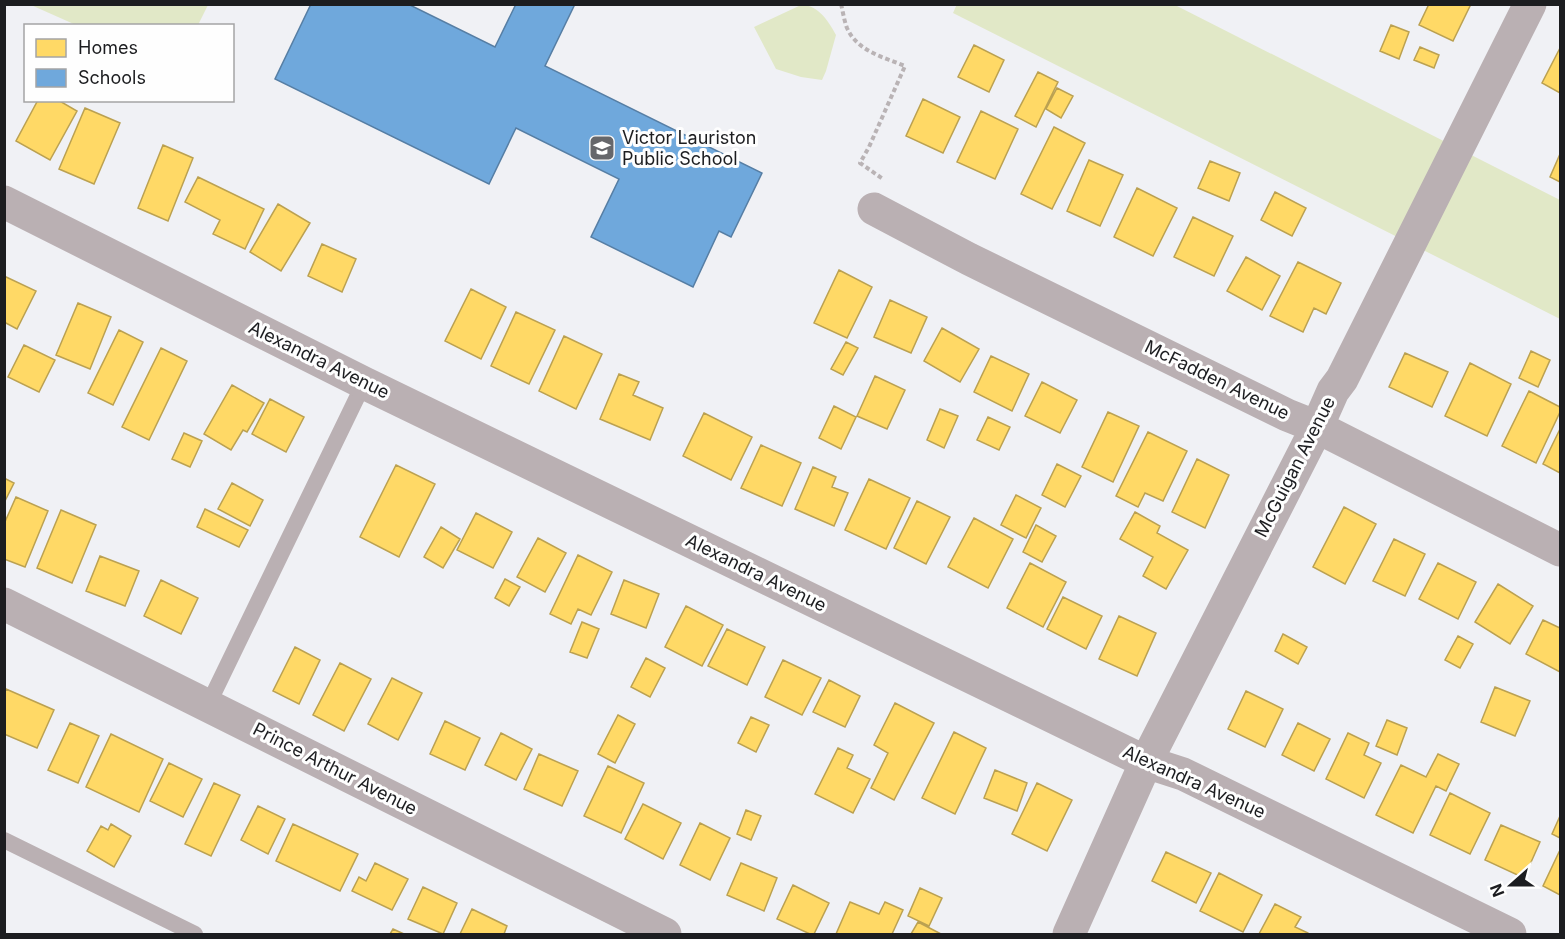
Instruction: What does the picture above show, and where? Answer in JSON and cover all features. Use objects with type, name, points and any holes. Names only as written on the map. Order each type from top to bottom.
[{"type":"street","name":"McGuigan Avenue","points":[[1069,934],[1146,762],[1530,4]]},
{"type":"street","name":"McFadden Avenue","points":[[879,194],[969,260],[1277,410],[1317,427],[1560,550]]},
{"type":"street","name":"Alexandra Avenue","points":[[4,202],[364,383],[1146,762],[1183,774],[1510,934]]},
{"type":"street","name":"Prince Arthur Avenue","points":[[4,604],[665,934]]},
{"type":"lane","points":[[208,705],[364,383]]},
{"type":"lane","points":[[4,840],[195,934]]},
{"type":"path","points":[[841,4],[847,28],[855,41],[870,52],[905,66],[860,163],[879,194]]},
{"type":"green space","points":[[208,4],[198,24],[74,24],[31,5]]},
{"type":"green space","points":[[957,4],[1175,5],[1560,200],[1560,319],[953,13]]},
{"type":"green space","points":[[801,5],[813,7],[818,11],[836,35],[822,80],[801,77],[776,69],[754,27]]},
{"type":"building: Homes","points":[[1429,4],[1471,4],[1453,41],[1419,25]]},
{"type":"building: Homes","points":[[1391,25],[1409,32],[1399,59],[1380,51]]},
{"type":"building: Homes","points":[[974,45],[1004,60],[989,92],[958,77]]},
{"type":"building: Homes","points":[[1420,47],[1439,55],[1434,68],[1414,60]]},
{"type":"building: Homes","points":[[1560,48],[1560,93],[1542,83]]},
{"type":"building: Homes","points":[[1038,72],[1058,82],[1036,127],[1015,116]]},
{"type":"building: Homes","points":[[1057,88],[1073,96],[1061,118],[1046,109]]},
{"type":"building: Homes","points":[[923,99],[960,117],[943,153],[906,136]]},
{"type":"building: Homes","points":[[37,102],[61,102],[77,111],[50,160],[16,141]]},
{"type":"building: Homes","points":[[85,108],[120,123],[94,184],[59,169]]},
{"type":"building: Homes","points":[[981,111],[1018,129],[995,179],[957,162]]},
{"type":"building: Homes","points":[[1054,127],[1085,143],[1052,209],[1021,194]]},
{"type":"building: Homes","points":[[163,145],[193,158],[168,221],[138,208]]},
{"type":"building: Homes","points":[[1560,154],[1560,182],[1550,177]]},
{"type":"building: Homes","points":[[1089,160],[1123,175],[1100,226],[1067,211]]},
{"type":"building: Homes","points":[[1210,161],[1240,173],[1229,201],[1198,188]]},
{"type":"building: Homes","points":[[198,177],[264,209],[245,249],[213,234],[220,220],[185,202]]},
{"type":"building: Homes","points":[[1137,188],[1177,208],[1153,256],[1114,237]]},
{"type":"building: Homes","points":[[1275,192],[1306,208],[1292,236],[1261,220]]},
{"type":"building: Homes","points":[[278,204],[310,223],[281,271],[250,252]]},
{"type":"building: Homes","points":[[1193,217],[1233,236],[1214,276],[1174,257]]},
{"type":"building: Homes","points":[[322,244],[356,259],[342,292],[308,276]]},
{"type":"building: Homes","points":[[1246,257],[1280,276],[1262,310],[1227,291]]},
{"type":"building: Homes","points":[[1298,262],[1341,283],[1326,314],[1314,308],[1303,332],[1270,316]]},
{"type":"building: Homes","points":[[839,270],[872,287],[847,338],[814,323]]},
{"type":"building: Homes","points":[[4,276],[36,291],[17,329],[4,322]]},
{"type":"building: Homes","points":[[471,289],[506,307],[481,359],[445,341]]},
{"type":"building: Homes","points":[[890,300],[927,317],[911,353],[874,337]]},
{"type":"building: Homes","points":[[78,303],[111,317],[90,369],[56,355]]},
{"type":"building: Homes","points":[[516,312],[555,330],[529,384],[491,366]]},
{"type":"building: Homes","points":[[942,328],[979,349],[960,382],[924,361]]},
{"type":"building: Homes","points":[[119,330],[143,342],[113,405],[88,393]]},
{"type":"building: Homes","points":[[564,336],[602,354],[576,409],[539,391]]},
{"type":"building: Homes","points":[[846,342],[858,348],[843,375],[831,369]]},
{"type":"building: Homes","points":[[24,345],[55,360],[39,392],[8,377]]},
{"type":"building: Homes","points":[[161,348],[187,361],[149,440],[122,427]]},
{"type":"building: Homes","points":[[1531,351],[1550,360],[1538,387],[1519,378]]},
{"type":"building: Homes","points":[[1405,353],[1448,372],[1432,407],[1389,387]]},
{"type":"building: Homes","points":[[991,356],[1029,374],[1012,411],[974,392]]},
{"type":"building: Homes","points":[[1470,363],[1511,384],[1487,436],[1445,416]]},
{"type":"building: Homes","points":[[619,374],[639,382],[633,395],[663,408],[650,440],[600,419]]},
{"type":"building: Homes","points":[[875,376],[905,390],[887,429],[857,416]]},
{"type":"building: Homes","points":[[1042,382],[1077,400],[1060,433],[1025,416]]},
{"type":"building: Homes","points":[[232,385],[264,403],[247,432],[243,430],[231,450],[204,434]]},
{"type":"building: Homes","points":[[1529,391],[1560,407],[1560,412],[1536,463],[1502,446]]},
{"type":"building: Homes","points":[[270,399],[304,417],[286,452],[252,434]]},
{"type":"building: Homes","points":[[834,406],[856,417],[841,449],[819,438]]},
{"type":"building: Homes","points":[[940,409],[958,416],[944,448],[927,440]]},
{"type":"building: Homes","points":[[1108,412],[1139,426],[1113,482],[1082,467]]},
{"type":"building: Homes","points":[[704,413],[752,437],[731,480],[683,456]]},
{"type":"building: Homes","points":[[988,417],[1010,427],[999,450],[977,440]]},
{"type":"building: Homes","points":[[1560,429],[1560,473],[1543,464]]},
{"type":"building: Homes","points":[[1148,432],[1187,451],[1163,501],[1145,493],[1138,507],[1116,496]]},
{"type":"building: Homes","points":[[184,433],[202,441],[190,467],[172,459]]},
{"type":"building: Homes","points":[[761,445],[801,463],[782,506],[741,488]]},
{"type":"building: Homes","points":[[1197,459],[1229,475],[1205,528],[1172,512]]},
{"type":"building: Homes","points":[[1057,464],[1081,476],[1065,507],[1042,495]]},
{"type":"building: Homes","points":[[396,465],[435,484],[399,557],[360,537]]},
{"type":"building: Homes","points":[[813,467],[836,477],[832,487],[848,493],[834,526],[795,509]]},
{"type":"building: Homes","points":[[4,478],[14,483],[4,503]]},
{"type":"building: Homes","points":[[869,479],[910,498],[886,549],[845,530]]},
{"type":"building: Homes","points":[[232,483],[263,500],[250,526],[218,509]]},
{"type":"building: Homes","points":[[1016,495],[1041,508],[1026,538],[1001,525]]},
{"type":"building: Homes","points":[[16,497],[48,511],[25,567],[4,559],[4,524]]},
{"type":"building: Homes","points":[[917,501],[950,517],[926,564],[894,548]]},
{"type":"building: Homes","points":[[1344,507],[1376,524],[1345,584],[1313,567]]},
{"type":"building: Homes","points":[[205,509],[248,530],[239,547],[197,527]]},
{"type":"building: Homes","points":[[61,510],[96,525],[72,583],[37,568]]},
{"type":"building: Homes","points":[[1135,512],[1160,526],[1157,533],[1188,550],[1166,589],[1143,576],[1153,557],[1120,539]]},
{"type":"building: Homes","points":[[476,513],[512,532],[493,568],[457,550]]},
{"type":"building: Homes","points":[[974,518],[1013,539],[988,588],[948,567]]},
{"type":"building: Homes","points":[[1036,525],[1056,536],[1042,562],[1023,552]]},
{"type":"building: Homes","points":[[441,527],[460,539],[443,568],[424,557]]},
{"type":"building: Homes","points":[[538,538],[566,553],[545,592],[517,577]]},
{"type":"building: Homes","points":[[1394,539],[1425,554],[1405,596],[1373,581]]},
{"type":"building: Homes","points":[[578,555],[612,572],[591,615],[578,609],[571,624],[550,614]]},
{"type":"building: Homes","points":[[100,556],[139,571],[125,606],[86,591]]},
{"type":"building: Homes","points":[[1030,563],[1066,582],[1043,627],[1007,608]]},
{"type":"building: Homes","points":[[1438,563],[1476,582],[1458,619],[1419,599]]},
{"type":"building: Homes","points":[[505,579],[520,587],[509,606],[495,598]]},
{"type":"building: Homes","points":[[161,580],[198,598],[181,634],[144,616]]},
{"type":"building: Homes","points":[[624,580],[659,594],[646,628],[611,614]]},
{"type":"building: Homes","points":[[1498,584],[1533,606],[1510,644],[1475,622]]},
{"type":"building: Homes","points":[[1063,597],[1102,616],[1086,649],[1047,629]]},
{"type":"building: Homes","points":[[686,606],[723,625],[702,666],[665,647]]},
{"type":"building: Homes","points":[[1119,616],[1156,633],[1137,676],[1099,659]]},
{"type":"building: Homes","points":[[1543,620],[1560,628],[1560,672],[1526,654]]},
{"type":"building: Homes","points":[[582,622],[599,629],[587,658],[570,652]]},
{"type":"building: Homes","points":[[727,629],[765,647],[747,685],[708,666]]},
{"type":"building: Homes","points":[[1283,634],[1307,647],[1298,664],[1275,651]]},
{"type":"building: Homes","points":[[1458,636],[1473,644],[1460,668],[1445,660]]},
{"type":"building: Homes","points":[[295,647],[320,660],[299,704],[273,691]]},
{"type":"building: Homes","points":[[646,658],[665,668],[650,697],[631,687]]},
{"type":"building: Homes","points":[[783,660],[821,678],[802,715],[765,697]]},
{"type":"building: Homes","points":[[340,663],[371,679],[344,731],[313,715]]},
{"type":"building: Homes","points":[[392,678],[422,693],[398,740],[368,724]]},
{"type":"building: Homes","points":[[829,680],[860,696],[845,727],[813,712]]},
{"type":"building: Homes","points":[[1495,687],[1530,701],[1515,736],[1481,722]]},
{"type":"building: Homes","points":[[6,689],[54,710],[37,748],[4,734],[4,693]]},
{"type":"building: Homes","points":[[1246,691],[1283,709],[1265,747],[1228,729]]},
{"type":"building: Homes","points":[[895,703],[934,723],[894,800],[871,788],[888,753],[874,745]]},
{"type":"building: Homes","points":[[618,715],[635,724],[615,763],[598,754]]},
{"type":"building: Homes","points":[[751,717],[769,725],[756,752],[738,743]]},
{"type":"building: Homes","points":[[1387,720],[1407,728],[1397,755],[1376,746]]},
{"type":"building: Homes","points":[[445,721],[480,738],[465,770],[430,754]]},
{"type":"building: Homes","points":[[70,723],[99,736],[78,783],[48,770]]},
{"type":"building: Homes","points":[[1298,723],[1330,739],[1314,771],[1282,755]]},
{"type":"building: Homes","points":[[954,732],[986,748],[955,814],[922,798]]},
{"type":"building: Homes","points":[[501,733],[532,749],[516,780],[485,765]]},
{"type":"building: Homes","points":[[1348,733],[1369,743],[1364,755],[1381,763],[1364,798],[1326,779]]},
{"type":"building: Homes","points":[[111,734],[163,759],[139,812],[86,787]]},
{"type":"building: Homes","points":[[838,748],[853,755],[847,768],[870,779],[853,813],[815,794]]},
{"type":"building: Homes","points":[[539,754],[578,771],[562,806],[524,789]]},
{"type":"building: Homes","points":[[1438,754],[1459,764],[1446,791],[1436,786],[1413,833],[1376,815],[1401,765],[1426,777]]},
{"type":"building: Homes","points":[[169,763],[202,779],[183,817],[150,801]]},
{"type":"building: Homes","points":[[608,766],[644,783],[621,833],[584,816]]},
{"type":"building: Homes","points":[[995,770],[1027,783],[1017,811],[984,798]]},
{"type":"building: Homes","points":[[214,783],[240,795],[211,856],[185,844]]},
{"type":"building: Homes","points":[[1037,783],[1072,800],[1047,851],[1012,834]]},
{"type":"building: Homes","points":[[1450,793],[1490,813],[1470,854],[1430,835]]},
{"type":"building: Homes","points":[[643,804],[681,823],[663,859],[625,839]]},
{"type":"building: Homes","points":[[258,806],[285,819],[268,854],[241,840]]},
{"type":"building: Homes","points":[[746,810],[761,816],[751,840],[737,834]]},
{"type":"building: Homes","points":[[1560,816],[1560,838],[1552,834]]},
{"type":"building: Homes","points":[[700,823],[730,838],[710,880],[680,865]]},
{"type":"building: Homes","points":[[111,824],[131,836],[114,867],[87,851],[101,826],[108,830]]},
{"type":"building: Homes","points":[[293,824],[358,854],[340,891],[276,861]]},
{"type":"building: Homes","points":[[1501,825],[1540,842],[1524,878],[1485,860]]},
{"type":"building: Homes","points":[[1166,852],[1211,873],[1196,903],[1152,881]]},
{"type":"building: Homes","points":[[1560,853],[1560,895],[1543,886]]},
{"type":"building: Homes","points":[[375,863],[408,879],[392,910],[352,891],[359,877],[366,881]]},
{"type":"building: Homes","points":[[741,863],[777,878],[764,911],[727,895]]},
{"type":"building: Homes","points":[[1219,873],[1262,895],[1243,932],[1200,911]]},
{"type":"building: Homes","points":[[793,885],[829,903],[814,934],[777,919]]},
{"type":"building: Homes","points":[[423,887],[457,903],[443,934],[408,919]]},
{"type":"building: Homes","points":[[920,888],[942,898],[929,926],[908,916]]},
{"type":"building: Homes","points":[[850,902],[879,914],[885,902],[903,910],[892,934],[836,934]]},
{"type":"building: Homes","points":[[1275,904],[1301,917],[1295,927],[1308,934],[1259,934]]},
{"type":"building: Homes","points":[[472,909],[507,926],[504,934],[460,934]]},
{"type":"building: Homes","points":[[918,922],[941,934],[911,934]]},
{"type":"building: Homes","points":[[393,929],[404,934],[390,934]]},
{"type":"building: Schools","points":[[311,4],[408,4],[495,47],[516,4],[575,4],[545,66],[762,173],[731,237],[719,231],[693,287],[591,237],[619,179],[516,128],[489,184],[275,79]]},
{"type":"place","name":"Victor Lauriston Public School","points":[[602,148]]}]
